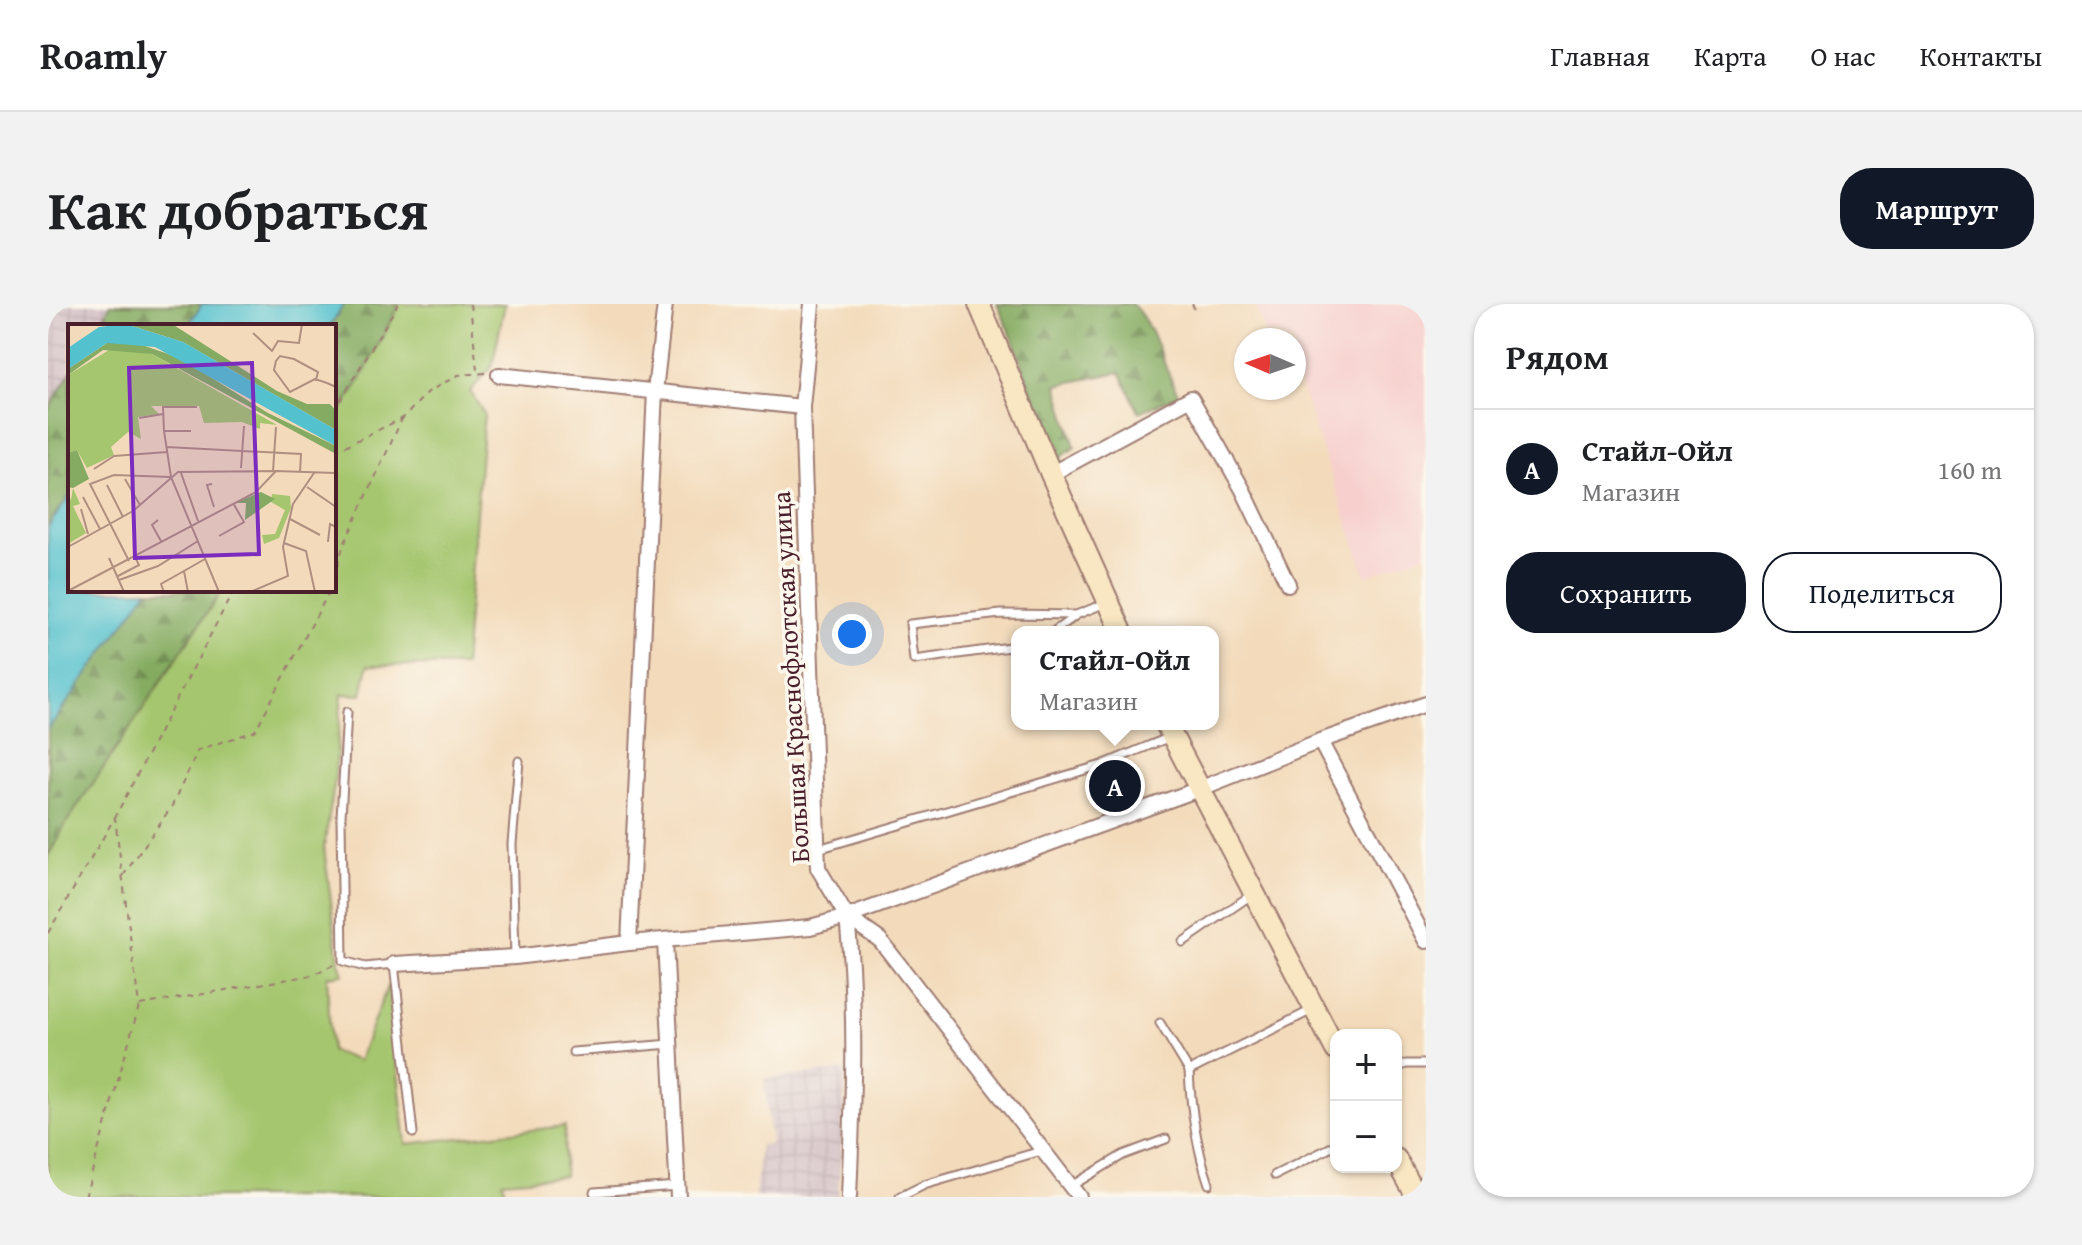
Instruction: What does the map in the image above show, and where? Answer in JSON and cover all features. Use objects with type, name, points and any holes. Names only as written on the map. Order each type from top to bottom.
[{"type":"street","points":[[629,943],[655,391],[665,304]]},
{"type":"street","name":"Большая Краснофлотская улица","points":[[812,304],[802,407],[818,868],[847,917],[880,940],[1075,1192]]},
{"type":"street","points":[[979,304],[1119,626]]},
{"type":"street","points":[[499,375],[802,407]]},
{"type":"street","points":[[1051,474],[1191,398],[1243,490],[1288,584]]},
{"type":"street","points":[[394,964],[515,957],[810,927],[847,917],[1426,704]]},
{"type":"street","points":[[1169,730],[1330,1039]]},
{"type":"street","points":[[1320,741],[1426,941]]},
{"type":"street","points":[[847,917],[852,962],[853,1103],[849,1197]]},
{"type":"street","points":[[665,941],[678,1191]]},
{"type":"street","points":[[1402,1170],[1417,1197]]},
{"type":"lane","points":[[1061,626],[1076,615],[1108,602]]},
{"type":"lane","points":[[1011,647],[914,660],[910,624],[1001,614],[1076,615]]},
{"type":"lane","points":[[347,712],[341,817],[343,961],[365,967],[394,964],[413,1133]]},
{"type":"lane","points":[[818,849],[1102,765],[1169,730]]},
{"type":"lane","points":[[515,957],[512,844],[519,761]]},
{"type":"lane","points":[[1183,942],[1253,894]]},
{"type":"lane","points":[[1189,1071],[1314,1009]]},
{"type":"lane","points":[[1160,1023],[1189,1071],[1192,1123],[1198,1154],[1209,1184]]},
{"type":"lane","points":[[573,1052],[671,1044]]},
{"type":"lane","points":[[1402,1066],[1426,1064]]},
{"type":"lane","points":[[1075,1192],[1123,1155],[1166,1139]]},
{"type":"lane","points":[[1275,1175],[1330,1148]]},
{"type":"lane","points":[[900,1197],[924,1185],[1043,1150]]},
{"type":"lane","points":[[594,1192],[678,1191]]},
{"type":"path","points":[[336,408],[398,304]]},
{"type":"path","points":[[470,304],[478,371]]},
{"type":"path","points":[[1192,304],[1197,313]]},
{"type":"path","points":[[336,570],[343,547],[403,418],[428,392],[458,375],[478,371],[499,375]]},
{"type":"path","points":[[336,448],[403,418]]},
{"type":"path","points":[[48,933],[115,817],[233,592]]},
{"type":"path","points":[[123,876],[172,806],[198,750],[255,731],[329,592]]},
{"type":"path","points":[[85,1197],[139,1006],[115,817]]},
{"type":"path","points":[[139,1006],[312,975],[343,961]]},
{"type":"shaded area","points":[[48,304],[110,304],[102,324],[68,324],[68,376],[48,410]]},
{"type":"shaded area","points":[[1255,304],[1426,304],[1426,554],[1366,576],[1305,400],[1306,328],[1263,328]]},
{"type":"shaded area","points":[[846,1070],[838,1197],[755,1197],[760,1145],[771,1144],[764,1079]]},
{"type":"green space","points":[[110,304],[202,304],[189,324],[102,324]]},
{"type":"green space","points":[[344,304],[399,304],[359,383],[336,418],[336,324],[331,324]]},
{"type":"green space","points":[[399,304],[505,304],[492,367],[470,391],[484,414],[464,666],[368,665],[362,695],[342,694],[334,786],[324,848],[343,974],[327,976],[331,1051],[358,1061],[388,985],[406,1144],[565,1126],[564,1176],[502,1181],[507,1197],[48,1197],[48,856],[65,825],[221,592],[336,592],[336,418],[359,382]]},
{"type":"green space","points":[[997,304],[1132,304],[1146,323],[1179,395],[1139,412],[1120,372],[1057,385],[1075,447],[1056,461],[1012,337]]},
{"type":"green space","points":[[68,376],[68,498],[48,527],[48,410]]},
{"type":"green space","points":[[147,592],[221,592],[65,825],[48,856],[48,729]]},
{"type":"water","points":[[202,304],[344,304],[331,324],[189,324]]},
{"type":"water","points":[[68,498],[68,592],[147,592],[48,729],[48,527]]},
{"type":"place","name":"Стайл-Ойл","points":[[1115,786]]}]
